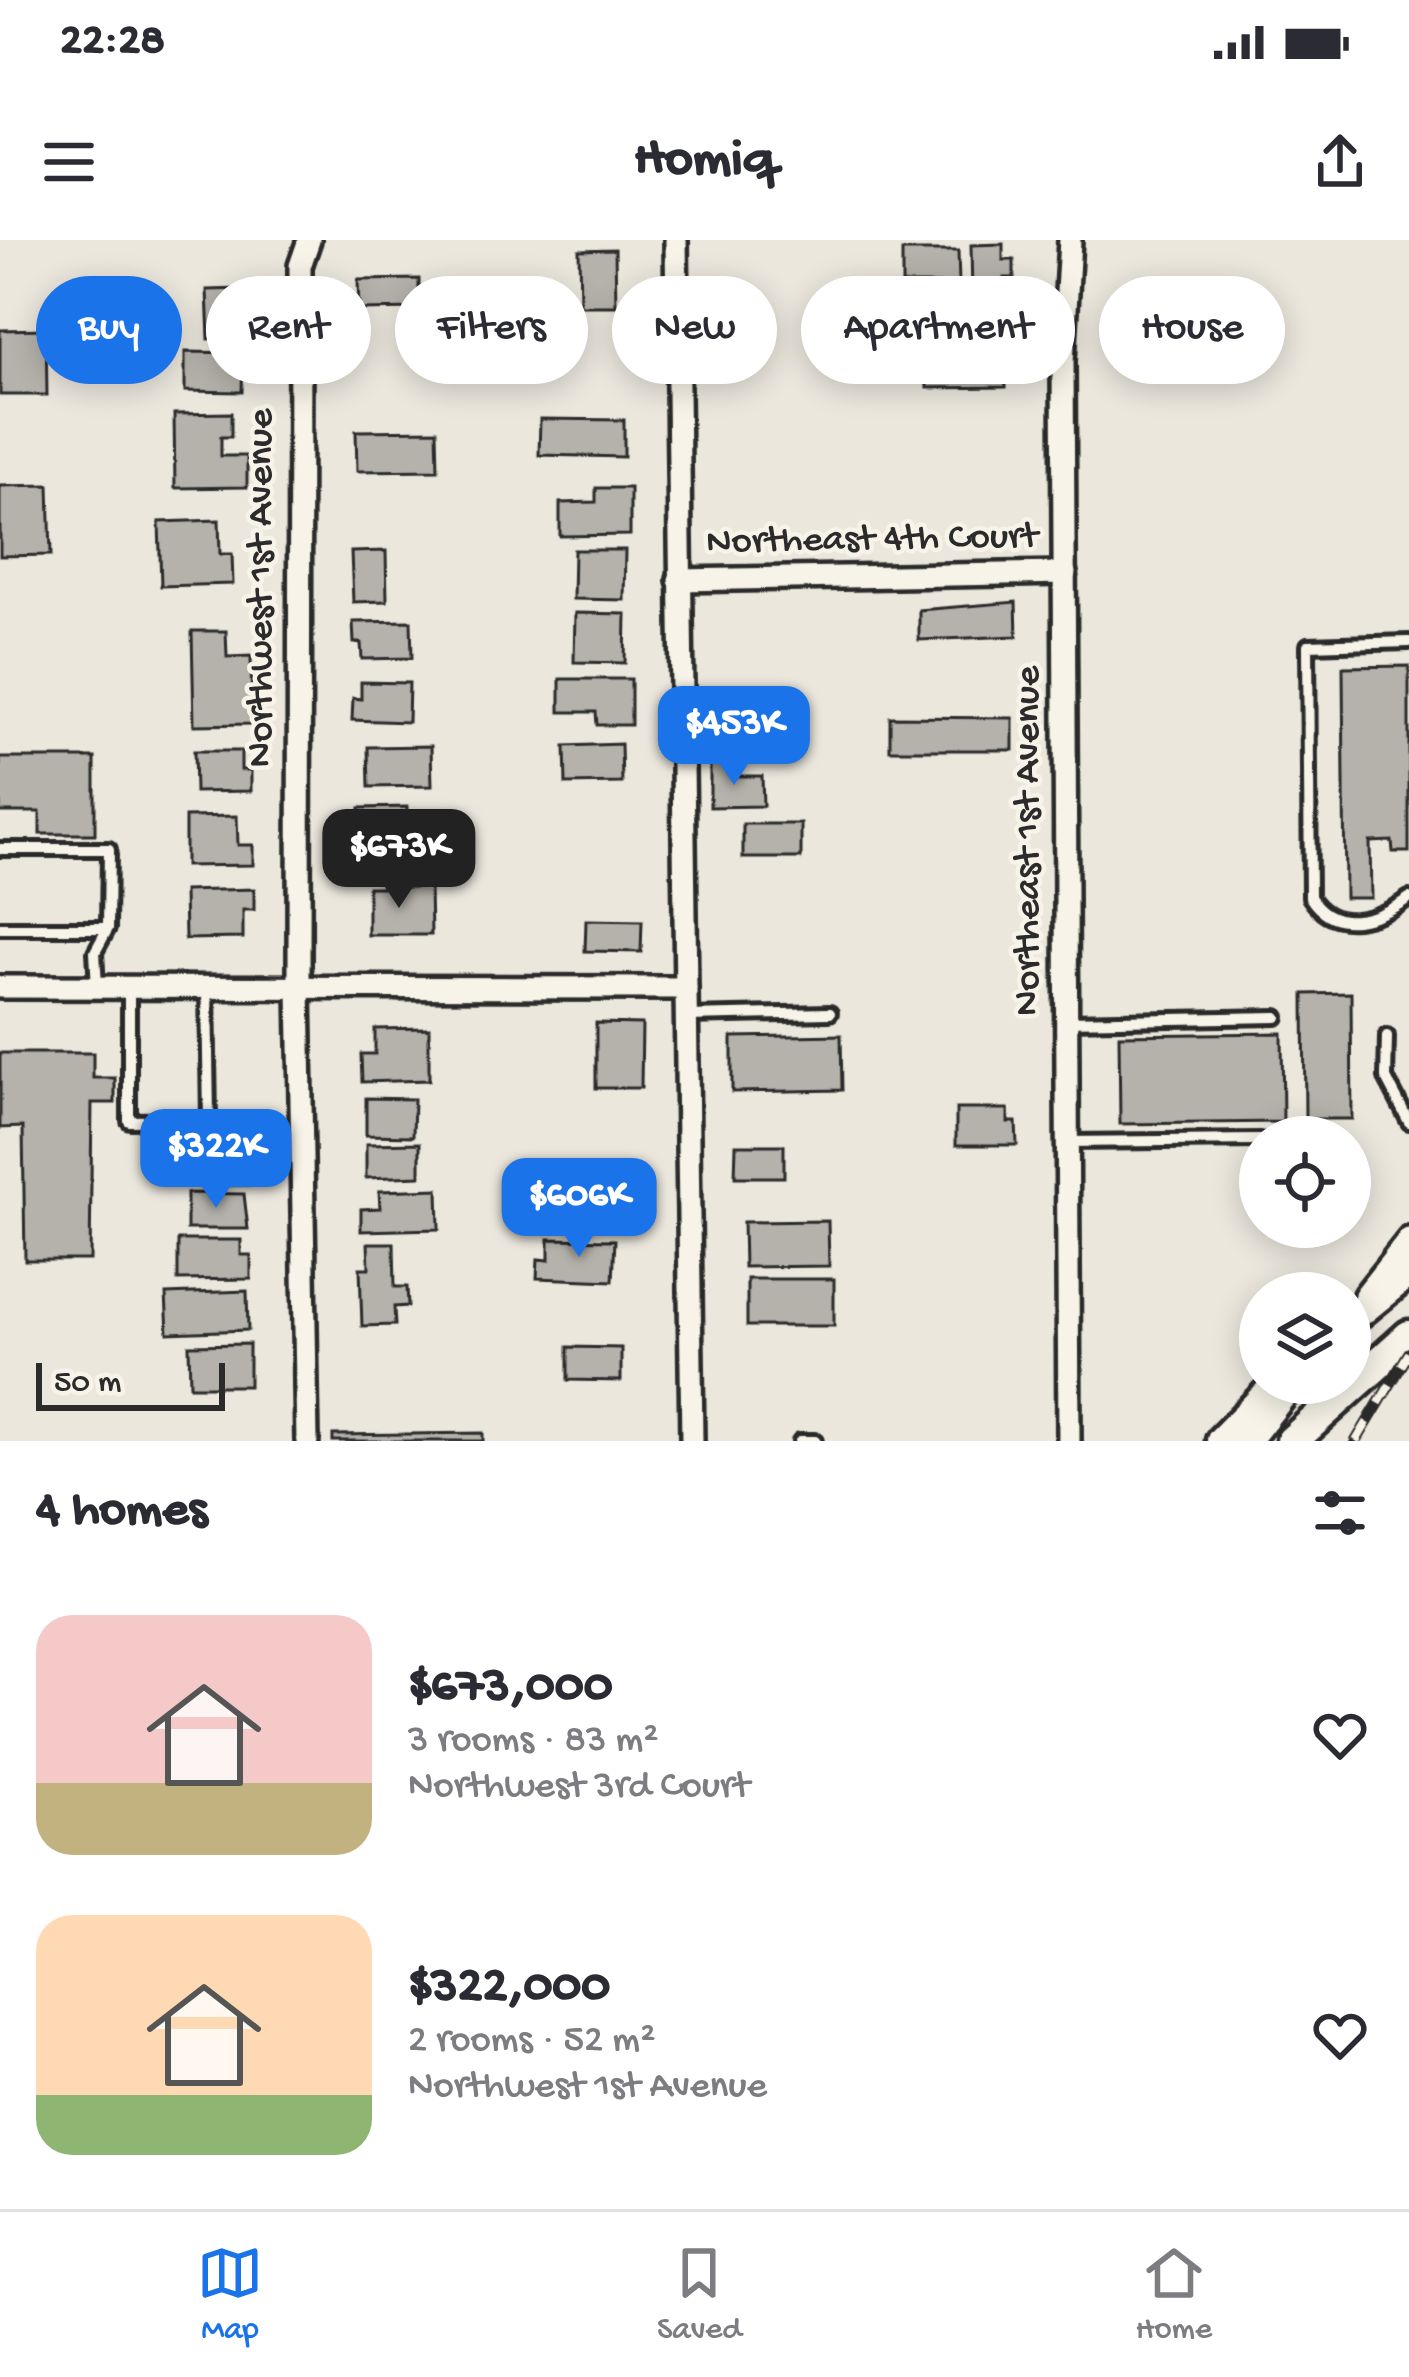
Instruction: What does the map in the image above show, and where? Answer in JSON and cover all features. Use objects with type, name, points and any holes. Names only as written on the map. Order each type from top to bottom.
[{"type":"main road","points":[[1371,1300],[1409,1271]]},
{"type":"main road","points":[[1292,1441],[1409,1336]]},
{"type":"main road","points":[[1222,1441],[1258,1404]]},
{"type":"street","name":"Northwest 1st Avenue","points":[[307,1441],[299,987],[300,266],[309,240]]},
{"type":"street","points":[[676,240],[692,1441]]},
{"type":"street","name":"Northeast 1st Avenue","points":[[1069,1441],[1063,362],[1070,240]]},
{"type":"street","name":"Northeast 4th Court","points":[[680,580],[1065,573]]},
{"type":"street","points":[[0,987],[686,988]]},
{"type":"street","points":[[1371,1289],[1409,1239]]},
{"type":"street","points":[[1250,1441],[1279,1404]]},
{"type":"lane","points":[[1409,642],[1308,645],[1310,897],[1320,913],[1342,922],[1388,913],[1409,898]]},
{"type":"lane","points":[[0,849],[109,849],[108,928],[95,952],[97,987]]},
{"type":"lane","points":[[0,928],[108,928]]},
{"type":"lane","points":[[129,987],[129,1121],[209,1120],[207,987]]},
{"type":"lane","points":[[687,1016],[830,1012]]},
{"type":"lane","points":[[1067,1021],[1277,1017]]},
{"type":"lane","points":[[1387,1036],[1386,1078],[1409,1122]]},
{"type":"lane","points":[[1067,1142],[1239,1140]]},
{"type":"lane","points":[[800,1441],[814,1441]]},
{"type":"building","points":[[1003,244],[1003,260],[1014,260],[1014,276],[972,276],[971,245]]},
{"type":"building","points":[[615,249],[612,306],[588,306],[588,276],[579,276],[579,250]]},
{"type":"building","points":[[902,251],[958,251],[959,276],[902,276]]},
{"type":"building","points":[[395,279],[395,309],[371,310],[371,280]]},
{"type":"building","points":[[36,329],[36,384],[47,384],[47,395],[0,395],[0,330]]},
{"type":"building","points":[[185,352],[206,352],[206,384],[242,384],[242,392],[185,391]]},
{"type":"building","points":[[927,384],[1006,384],[1006,387],[927,388]]},
{"type":"building","points":[[231,413],[231,437],[221,437],[221,456],[247,456],[247,487],[175,488],[174,414]]},
{"type":"building","points":[[540,419],[624,420],[624,457],[539,455]]},
{"type":"building","points":[[437,430],[438,470],[357,471],[356,431]]},
{"type":"building","points":[[49,485],[51,555],[0,556],[0,486]]},
{"type":"building","points":[[596,488],[630,488],[630,535],[560,536],[560,503],[596,502]]},
{"type":"building","points":[[219,520],[220,554],[232,554],[233,584],[161,586],[159,522]]},
{"type":"building","points":[[574,550],[625,550],[624,600],[573,599]]},
{"type":"building","points":[[386,551],[387,601],[353,602],[351,552]]},
{"type":"building","points":[[1016,602],[1017,636],[919,640],[919,610]]},
{"type":"building","points":[[575,613],[626,614],[625,663],[574,662]]},
{"type":"building","points":[[411,621],[412,658],[362,659],[361,643],[354,643],[353,622]]},
{"type":"building","points":[[192,631],[226,631],[227,657],[251,656],[252,724],[194,725]]},
{"type":"building","points":[[1409,666],[1409,852],[1393,852],[1392,841],[1370,842],[1371,898],[1345,898],[1343,667]]},
{"type":"building","points":[[560,679],[631,679],[631,725],[597,725],[596,712],[560,712]]},
{"type":"building","points":[[361,682],[409,683],[408,722],[352,720],[353,698],[361,699]]},
{"type":"building","points":[[890,717],[1013,718],[1013,750],[890,750]]},
{"type":"building","points":[[621,744],[622,783],[566,784],[565,746]]},
{"type":"building","points":[[431,746],[432,786],[369,787],[368,747]]},
{"type":"building","points":[[194,751],[241,751],[241,770],[251,770],[251,791],[195,792]]},
{"type":"building","points":[[0,758],[95,758],[95,834],[40,834],[40,812],[0,812]]},
{"type":"building","points":[[710,764],[736,764],[736,776],[762,776],[763,806],[710,807]]},
{"type":"building","points":[[407,807],[407,874],[380,874],[380,860],[360,860],[360,808]]},
{"type":"building","points":[[237,816],[238,845],[253,845],[253,865],[185,866],[185,817]]},
{"type":"building","points":[[743,824],[801,824],[801,858],[743,858]]},
{"type":"building","points":[[368,887],[430,887],[431,935],[368,935]]},
{"type":"building","points":[[254,889],[254,910],[243,910],[243,938],[185,939],[184,891]]},
{"type":"building","points":[[586,920],[642,921],[641,952],[585,951]]},
{"type":"building","points":[[1351,993],[1352,1116],[1305,1116],[1304,994]]},
{"type":"building","points":[[596,1023],[642,1024],[641,1088],[596,1088]]},
{"type":"building","points":[[429,1028],[429,1080],[362,1082],[361,1054],[375,1054],[375,1029]]},
{"type":"building","points":[[1282,1033],[1283,1116],[1239,1116],[1239,1123],[1120,1124],[1119,1035]]},
{"type":"building","points":[[841,1035],[842,1090],[732,1092],[732,1037]]},
{"type":"building","points":[[0,1053],[93,1053],[93,1078],[115,1078],[115,1103],[92,1103],[90,1260],[25,1260],[23,1127],[0,1128]]},
{"type":"building","points":[[366,1098],[414,1099],[413,1136],[366,1135]]},
{"type":"building","points":[[956,1109],[1008,1109],[1008,1122],[1016,1122],[1017,1145],[956,1145]]},
{"type":"building","points":[[420,1143],[420,1176],[366,1178],[366,1144]]},
{"type":"building","points":[[736,1145],[784,1145],[784,1177],[735,1177]]},
{"type":"building","points":[[186,1147],[241,1147],[249,1185],[186,1186]]},
{"type":"building","points":[[438,1189],[439,1229],[361,1231],[361,1209],[380,1208],[379,1191]]},
{"type":"building","points":[[187,1193],[244,1194],[248,1229],[187,1229]]},
{"type":"building","points":[[828,1221],[829,1266],[744,1267],[743,1222]]},
{"type":"building","points":[[549,1239],[615,1240],[613,1281],[537,1278],[538,1259],[549,1260]]},
{"type":"building","points":[[178,1240],[241,1240],[241,1255],[251,1255],[251,1279],[178,1280]]},
{"type":"building","points":[[368,1243],[394,1243],[395,1287],[407,1287],[408,1306],[394,1307],[395,1325],[362,1326],[360,1268],[369,1268]]},
{"type":"building","points":[[747,1279],[834,1279],[834,1326],[747,1326]]},
{"type":"building","points":[[247,1291],[248,1330],[168,1333],[166,1294]]},
{"type":"building","points":[[249,1344],[249,1386],[190,1386],[189,1345]]},
{"type":"building","points":[[568,1347],[621,1348],[621,1381],[568,1380]]},
{"type":"building","points":[[483,1433],[483,1441],[333,1441],[333,1435]]},
{"type":"railway","points":[[1356,1441],[1409,1353]]}]
